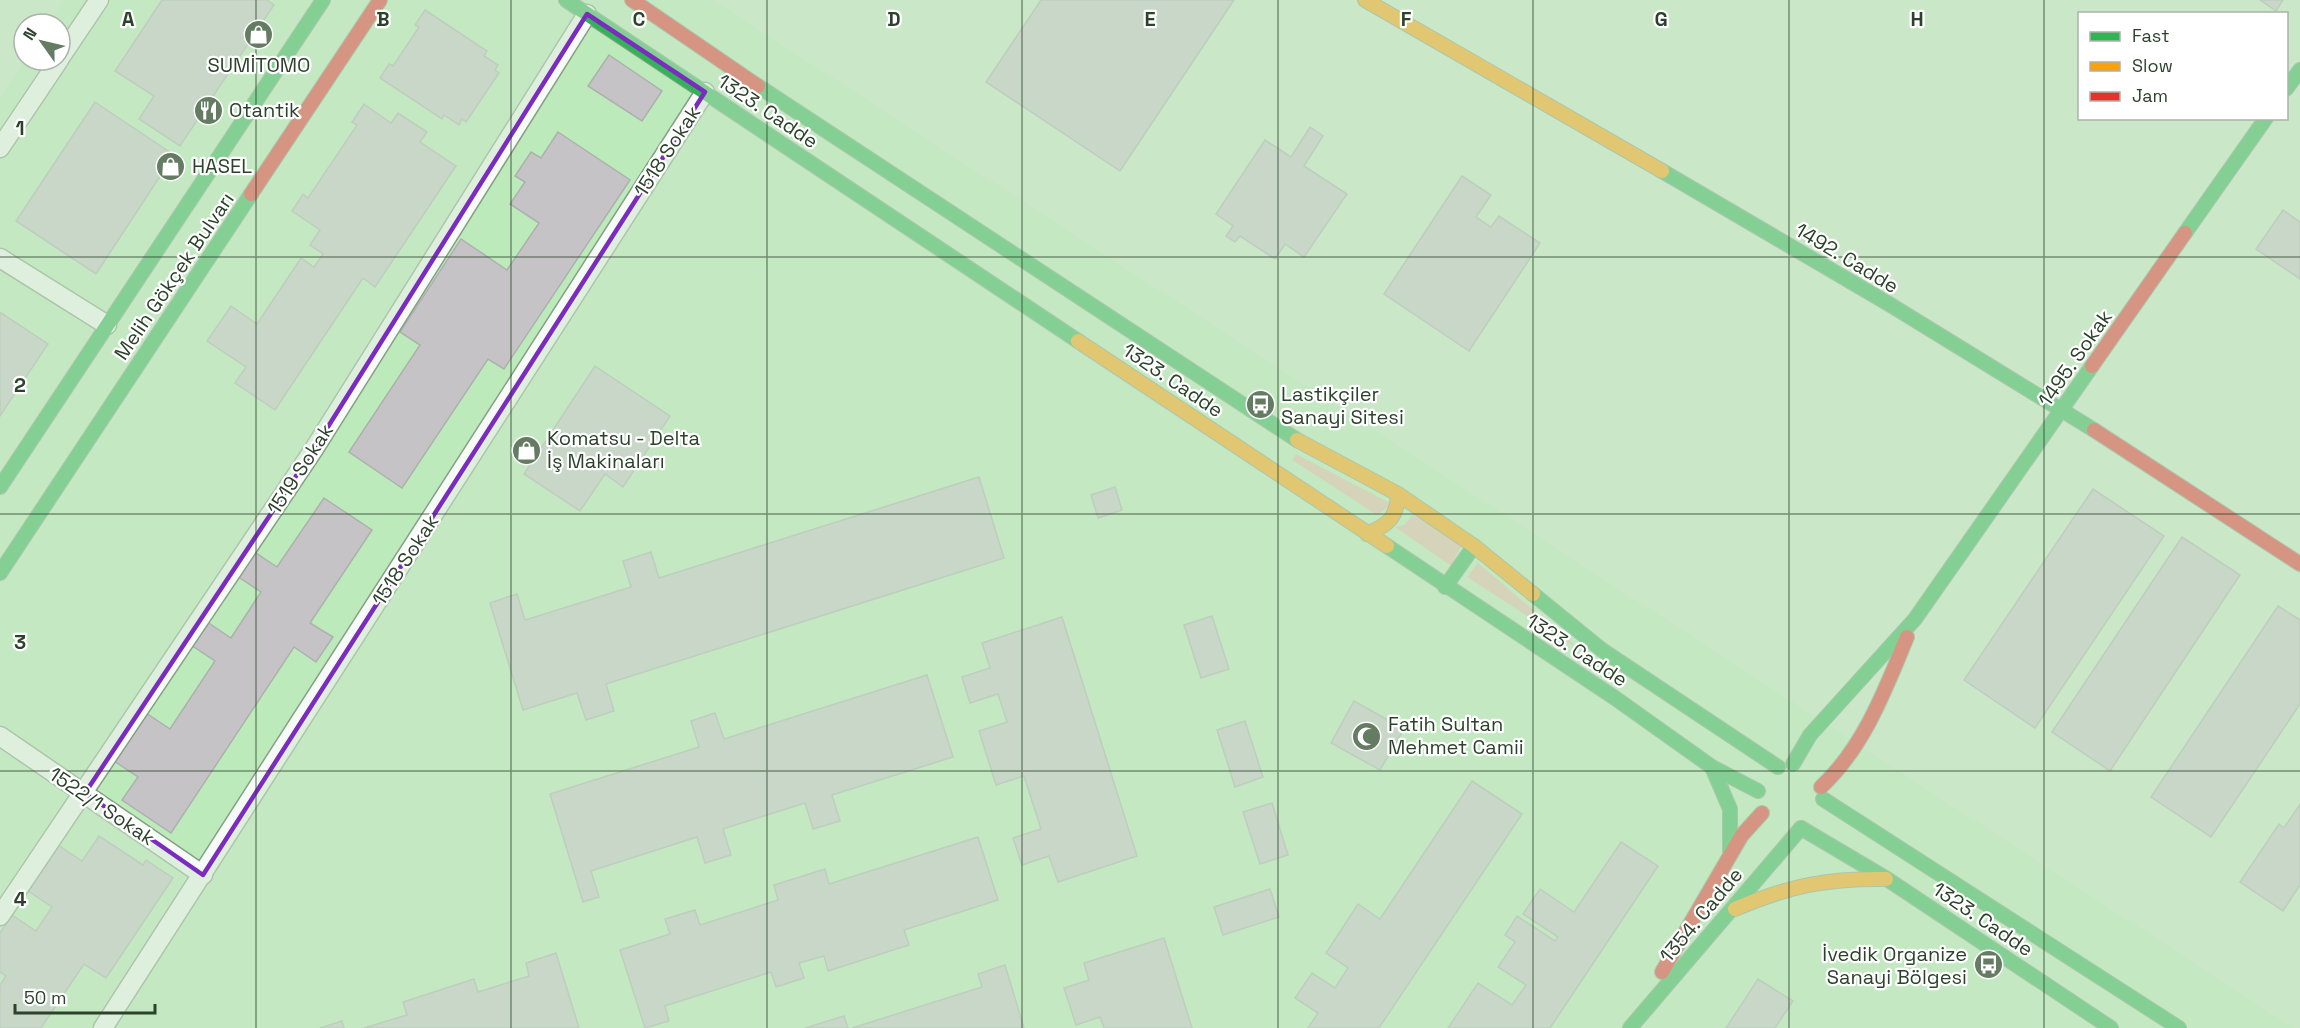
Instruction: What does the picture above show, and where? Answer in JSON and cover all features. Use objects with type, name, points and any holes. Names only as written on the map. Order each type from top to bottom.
[{"type":"main road","name":"Melih Gökçek Bulvarı","points":[[0,487],[323,0]]},
{"type":"main road","name":"Melih Gökçek Bulvarı","points":[[0,573],[380,0]]},
{"type":"main road","name":"1323. Cadde","points":[[566,0],[1606,692],[1712,767],[1767,778]]},
{"type":"main road","points":[[632,0],[1280,441],[1321,455],[1398,495],[1474,546],[1602,650],[1767,778]]},
{"type":"main road","name":"1492. Cadde","points":[[1365,0],[1621,146],[2062,410],[2234,525],[2300,564]]},
{"type":"main road","points":[[2288,86],[2300,70]]},
{"type":"main road","name":"1495. Sokak","points":[[1793,764],[1810,735],[1915,619],[2265,120]]},
{"type":"main road","points":[[1264,465],[1280,441]]},
{"type":"main road","points":[[1367,534],[1389,525],[1398,512],[1398,495]]},
{"type":"main road","points":[[1445,587],[1474,546]]},
{"type":"main road","name":"1495. Sokak","points":[[1814,799],[1834,777],[1850,754],[1891,675],[1915,619]]},
{"type":"main road","points":[[1767,778],[1793,764],[1814,799],[2179,1028]]},
{"type":"main road","points":[[1712,767],[1726,792],[1732,812],[1729,857]]},
{"type":"main road","points":[[1629,1028],[1742,835],[1762,813],[1767,778]]},
{"type":"main road","name":"1323. Cadde","points":[[1814,799],[1887,879],[2111,1028]]},
{"type":"main road","points":[[1762,813],[1776,826],[1814,799]]},
{"type":"main road","name":"1354. Cadde","points":[[1629,1028],[1731,910],[1814,799]]},
{"type":"main road","points":[[1731,910],[1797,884],[1839,877],[1887,879]]},
{"type":"street","points":[[72,40],[99,0]]},
{"type":"street","name":"1519 Sokak","points":[[0,916],[85,793],[314,449],[587,14]]},
{"type":"street","points":[[0,148],[50,72]]},
{"type":"street","name":"1518 Sokak","points":[[104,1028],[705,92]]},
{"type":"street","points":[[0,258],[107,325]]},
{"type":"street","name":"1522/1 Sokak","points":[[0,736],[203,875]]},
{"type":"highlighted area","points":[[587,14],[705,92],[203,875],[85,793],[314,449]]},
{"type":"shaded area","name":"İvedik Organize Sanayi Bölgesi","points":[[64,0],[713,0],[2294,1028],[0,1028],[0,99],[17,72],[72,72],[72,12],[56,12]]},
{"type":"shaded area","points":[[1296,454],[1392,504],[1377,515],[1292,460]]},
{"type":"shaded area","points":[[1413,515],[1462,544],[1451,566],[1395,527],[1404,525]]},
{"type":"shaded area","points":[[1478,563],[1584,653],[1467,577]]},
{"type":"building","points":[[162,0],[267,0],[274,5],[180,146],[139,119],[154,96],[115,71]]},
{"type":"building","points":[[1041,0],[1234,0],[1120,171],[986,82]]},
{"type":"building","points":[[2260,0],[2283,0],[2276,11]]},
{"type":"building","points":[[425,10],[487,51],[484,56],[498,65],[495,70],[499,73],[466,122],[462,119],[459,125],[444,115],[442,119],[380,78],[389,64],[393,66],[419,27],[415,25]]},
{"type":"building","points":[[609,55],[662,91],[642,121],[588,86]]},
{"type":"building","points":[[95,102],[174,155],[96,274],[16,221]]},
{"type":"building","points":[[364,104],[391,123],[398,113],[427,132],[420,142],[456,166],[375,287],[363,278],[275,410],[235,383],[246,367],[207,341],[231,306],[257,324],[301,258],[314,267],[323,254],[310,245],[320,230],[292,211],[303,194],[308,198],[357,125],[352,122]]},
{"type":"building","points":[[1310,127],[1323,136],[1304,166],[1347,194],[1304,257],[1285,244],[1275,259],[1240,236],[1235,242],[1226,236],[1233,226],[1216,214],[1265,140],[1291,157]]},
{"type":"building","points":[[558,132],[630,180],[504,369],[488,359],[402,488],[349,452],[420,345],[400,332],[461,239],[507,270],[539,223],[510,204],[525,182],[515,176],[531,152],[541,158]]},
{"type":"building","points":[[1462,176],[1491,195],[1476,217],[1491,227],[1499,216],[1540,243],[1469,351],[1384,294]]},
{"type":"building","points":[[2283,210],[2300,222],[2300,279],[2256,249]]},
{"type":"building","points":[[0,312],[48,344],[0,416]]},
{"type":"building","points":[[595,366],[670,416],[623,487],[605,474],[580,511],[524,474]]},
{"type":"building","points":[[979,477],[1004,558],[606,684],[614,711],[586,720],[577,693],[523,710],[490,603],[517,594],[525,620],[631,587],[623,561],[651,552],[659,578]]},
{"type":"building","points":[[1115,487],[1122,510],[1098,518],[1091,495]]},
{"type":"building","points":[[2093,489],[2164,536],[2035,728],[1964,680]]},
{"type":"building","points":[[324,498],[372,530],[310,623],[333,637],[316,662],[294,647],[171,833],[122,800],[138,777],[114,761],[146,713],[170,729],[215,661],[191,645],[207,622],[231,638],[261,592],[237,576],[253,551],[277,567]]},
{"type":"building","points":[[2182,537],[2240,575],[2110,771],[2052,732]]},
{"type":"building","points":[[2278,606],[2300,620],[2300,704],[2211,837],[2151,797]]},
{"type":"building","points":[[1212,616],[1229,669],[1201,678],[1184,625]]},
{"type":"building","points":[[1062,617],[1137,856],[1058,882],[1049,856],[1022,865],[1013,838],[1041,829],[1024,776],[996,785],[979,731],[1007,722],[998,694],[970,703],[962,677],[990,668],[982,643]]},
{"type":"building","points":[[927,675],[953,757],[832,795],[840,821],[813,829],[805,803],[723,829],[731,855],[705,863],[697,837],[591,871],[599,897],[583,902],[550,794],[699,747],[691,721],[715,713],[724,739]]},
{"type":"building","name":"Fatih Sultan Mehmet Camii","points":[[1354,701],[1404,729],[1380,770],[1331,743]]},
{"type":"building","points":[[1245,721],[1263,777],[1235,787],[1217,730]]},
{"type":"building","points":[[1472,781],[1522,814],[1379,1028],[1308,1028],[1318,1013],[1295,998],[1312,973],[1335,988],[1348,968],[1326,953],[1358,904],[1380,919]]},
{"type":"building","points":[[1272,803],[1288,855],[1260,864],[1243,812]]},
{"type":"building","points":[[2300,804],[2300,885],[2283,911],[2240,882],[2279,824],[2284,828]]},
{"type":"building","points":[[99,836],[143,865],[146,860],[173,878],[106,978],[84,964],[41,1028],[0,1028],[0,985],[6,976],[0,972],[0,933],[12,915],[36,931],[52,907],[28,891],[58,845],[82,861]]},
{"type":"building","points":[[978,837],[998,900],[904,930],[909,945],[828,971],[824,956],[799,963],[804,978],[776,987],[771,972],[665,1006],[669,1021],[645,1028],[620,950],[670,934],[665,919],[695,910],[700,925],[778,900],[774,885],[825,869],[829,884]]},
{"type":"building","points":[[1621,842],[1658,866],[1550,1028],[1448,1028],[1478,983],[1512,1005],[1526,985],[1498,967],[1515,942],[1505,935],[1517,916],[1555,941],[1558,937],[1523,914],[1540,889],[1574,912]]},
{"type":"building","points":[[1270,889],[1279,917],[1223,935],[1214,907]]},
{"type":"building","points":[[1164,938],[1192,1028],[1104,1028],[1100,1017],[1076,1025],[1064,988],[1089,980],[1084,963]]},
{"type":"building","points":[[556,953],[579,1028],[364,1028],[407,1015],[403,1002],[474,979],[478,992],[529,976],[526,963]]},
{"type":"building","points":[[1005,965],[1024,1028],[852,1028],[982,987],[978,974]]},
{"type":"building","points":[[1758,979],[1793,1001],[1775,1028],[1726,1028]]},
{"type":"building","points":[[844,1016],[848,1028],[805,1028]]},
{"type":"building","points":[[342,1021],[344,1028],[320,1028]]},
{"type":"traffic: fast","points":[[0,487],[323,0]]},
{"type":"traffic: fast","points":[[566,0],[1078,341]]},
{"type":"traffic: fast","points":[[2288,86],[2300,70]]},
{"type":"traffic: fast","points":[[758,86],[1297,440]]},
{"type":"traffic: fast","points":[[2185,233],[2265,120]]},
{"type":"traffic: fast","points":[[1662,171],[1889,304],[2094,430]]},
{"type":"traffic: fast","points":[[0,573],[251,194]]},
{"type":"traffic: fast","points":[[1793,764],[1810,735],[1915,619],[2092,366]]},
{"type":"traffic: fast","points":[[1387,546],[1615,698],[1712,767],[1758,791]]},
{"type":"traffic: fast","points":[[1445,587],[1474,546]]},
{"type":"traffic: fast","points":[[1533,594],[1602,650],[1778,767]]},
{"type":"traffic: fast","points":[[1712,767],[1730,809],[1730,854]]},
{"type":"traffic: fast","points":[[1823,799],[2179,1028]]},
{"type":"traffic: fast","points":[[1801,828],[1887,879],[2111,1028]]},
{"type":"traffic: fast","points":[[1630,1028],[1801,828]]},
{"type":"traffic: slow","points":[[1365,0],[1662,171]]},
{"type":"traffic: slow","points":[[1078,341],[1387,546]]},
{"type":"traffic: slow","points":[[1297,440],[1398,494],[1474,546],[1533,594]]},
{"type":"traffic: slow","points":[[1367,534],[1390,520],[1396,509],[1398,494]]},
{"type":"traffic: slow","points":[[1735,909],[1773,894],[1809,885],[1845,880],[1886,879]]},
{"type":"traffic: jam","points":[[251,194],[380,0]]},
{"type":"traffic: jam","points":[[632,0],[758,86]]},
{"type":"traffic: jam","points":[[2092,366],[2185,233]]},
{"type":"traffic: jam","points":[[2094,430],[2300,564]]},
{"type":"traffic: jam","points":[[1821,787],[1849,754],[1872,717],[1907,637]]},
{"type":"traffic: jam","points":[[1662,972],[1742,835],[1762,813]]},
{"type":"place","name":"SUMİTOMO","points":[[259,34]]},
{"type":"place","name":"Otantik","points":[[208,110]]},
{"type":"place","name":"HASEL","points":[[171,166]]},
{"type":"place","name":"Lastikçiler Sanayi Sitesi","points":[[1260,405]]},
{"type":"place","name":"Komatsu - Delta İş Makinaları","points":[[526,450]]},
{"type":"place","name":"Fatih Sultan Mehmet Camii","points":[[1367,736]]},
{"type":"place","name":"İvedik Organize Sanayi Bölgesi","points":[[1988,965]]}]
